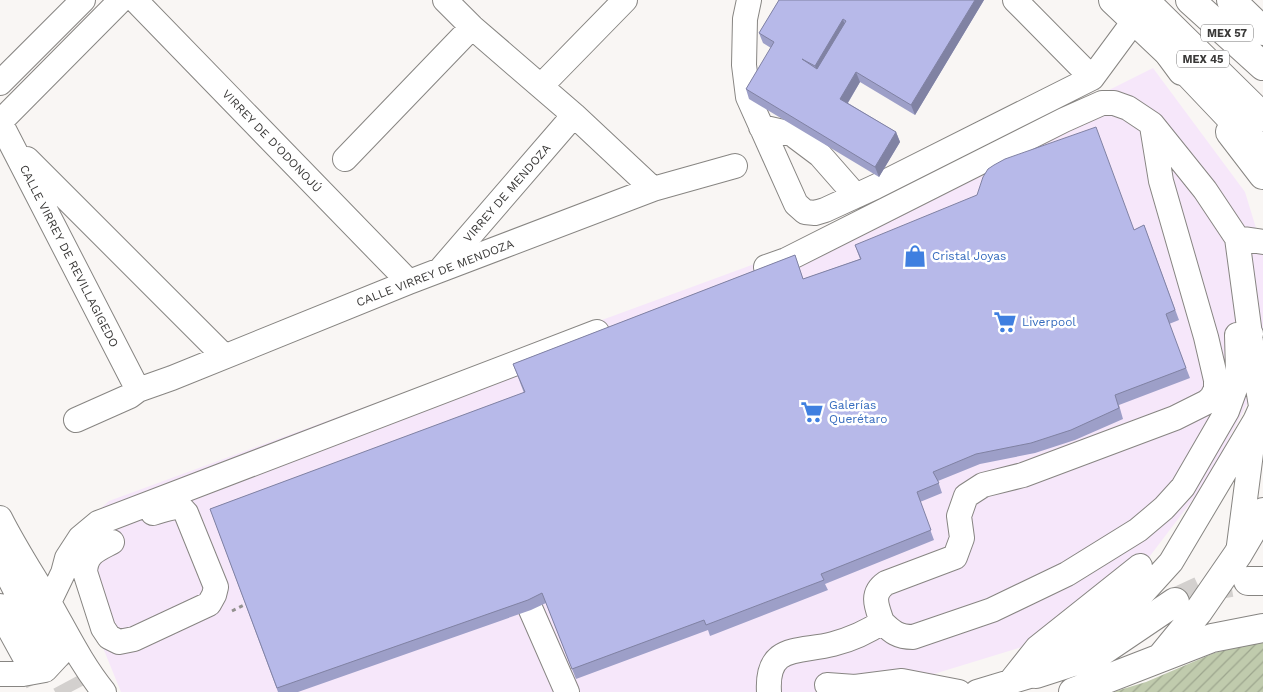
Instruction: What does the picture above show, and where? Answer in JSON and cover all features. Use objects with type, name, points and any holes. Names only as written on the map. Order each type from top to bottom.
[{"type":"main road","points":[[1114,0],[1139,10],[1168,52],[1263,175]]},
{"type":"main road","name":"MEX 57","points":[[1190,0],[1263,66]]},
{"type":"main road","name":"MEX 57","points":[[1231,0],[1263,31]]},
{"type":"main road","name":"MEX 45","points":[[1139,10],[1263,117]]},
{"type":"main road","points":[[1168,52],[1263,152]]},
{"type":"main road","points":[[1160,658],[1198,612],[1238,554],[1263,512]]},
{"type":"main road","points":[[0,556],[48,648]]},
{"type":"main road","points":[[1036,674],[1098,654],[1174,602]]},
{"type":"main road","points":[[0,608],[48,648]]},
{"type":"main road","points":[[1073,692],[1212,638],[1263,628]]},
{"type":"street","points":[[0,83],[83,0]]},
{"type":"street","points":[[0,122],[121,0]]},
{"type":"street","name":"VIRREY DE D'ODONOJÚ","points":[[135,0],[409,282]]},
{"type":"street","points":[[445,0],[472,27],[574,115],[653,189]]},
{"type":"street","points":[[541,86],[625,0]]},
{"type":"street","points":[[749,0],[745,18],[744,65],[748,96],[796,204],[805,212],[814,213],[856,196],[1092,78],[1139,10]]},
{"type":"street","points":[[1015,0],[1092,78]]},
{"type":"street","points":[[346,159],[472,27]]},
{"type":"street","points":[[748,274],[786,260],[1102,103],[1121,105],[1152,124],[1205,190],[1237,238],[1244,335],[1235,389],[1227,412],[1183,487],[1164,508],[1144,525],[1078,568],[992,610],[913,637],[902,637],[893,634],[882,622],[876,605],[876,595],[879,588],[886,583],[955,557],[962,538],[960,516],[966,496],[983,485],[1013,478],[1139,432],[1207,402],[1216,389],[1216,380],[1206,337],[1161,181],[1152,124]]},
{"type":"street","name":"VIRREY DE MENDOZA","points":[[440,271],[574,115]]},
{"type":"street","name":"CALLE VIRREY DE REVILLAGIGEDO","points":[[0,122],[138,390]]},
{"type":"street","points":[[761,127],[792,134],[820,155],[856,196]]},
{"type":"street","points":[[12,144],[224,356]]},
{"type":"street","name":"CALLE VIRREY DE MENDOZA","points":[[76,420],[130,396],[138,390],[409,282],[653,189],[735,166]]},
{"type":"street","points":[[1237,238],[1263,242]]},
{"type":"street","points":[[0,674],[23,674],[44,670],[48,648],[49,602],[63,573],[67,558],[80,538],[98,523],[618,324]]},
{"type":"street","points":[[1206,337],[1244,335]]},
{"type":"street","points":[[1238,554],[1260,410],[1254,364],[1244,335]]},
{"type":"street","points":[[977,692],[1036,674],[1142,594],[1171,562],[1260,410]]},
{"type":"street","points":[[98,523],[147,515],[177,506],[182,508],[186,513],[216,587],[209,604],[134,639],[119,642],[109,637],[103,628],[85,572],[86,562],[93,552],[112,542]]},
{"type":"street","points":[[0,518],[15,547],[49,602]]},
{"type":"street","points":[[1010,682],[1037,648],[1140,566]]},
{"type":"street","points":[[531,610],[566,692]]},
{"type":"street","points":[[769,692],[769,672],[774,662],[784,654],[795,650],[831,645],[864,634],[882,622]]},
{"type":"street","points":[[48,648],[97,683],[122,692]]},
{"type":"street","points":[[827,686],[855,687],[902,681],[958,692]]},
{"type":"shaded area","points":[[1153,68],[1245,192],[1263,251],[1263,373],[1207,481],[1118,598],[1025,646],[875,692],[121,692],[80,591],[81,526],[109,501],[779,255]]},
{"type":"green space","points":[[1263,640],[1263,692],[1113,692],[1146,682],[1214,653]]},
{"type":"building","points":[[779,0],[975,0],[911,105],[856,72],[840,99],[896,132],[875,167],[746,89],[774,42],[759,33]],"holes":[[[843,19],[846,21],[817,69],[802,59],[815,66]]]},
{"type":"building","name":"Galerías Querétaro","points":[[1096,127],[1134,230],[1144,225],[1175,310],[1166,314],[1186,368],[1115,395],[1119,408],[1071,430],[1031,443],[976,454],[933,472],[939,483],[917,492],[931,530],[821,574],[824,580],[706,625],[704,620],[572,669],[542,593],[528,600],[277,688],[210,509],[525,392],[513,364],[795,255],[803,279],[861,259],[855,245],[977,195],[983,177],[988,169],[994,165],[1005,159]]},
{"type":"tunnel","points":[[1175,602],[1207,587],[1231,583]]},
{"type":"tunnel","points":[[46,645],[71,692]]},
{"type":"tunnel","points":[[27,657],[44,692]]},
{"type":"place","name":"Cristal Joyas","points":[[915,256]]},
{"type":"place","name":"Liverpool","points":[[1005,322]]},
{"type":"place","name":"Galerías Querétaro","points":[[812,412]]}]
